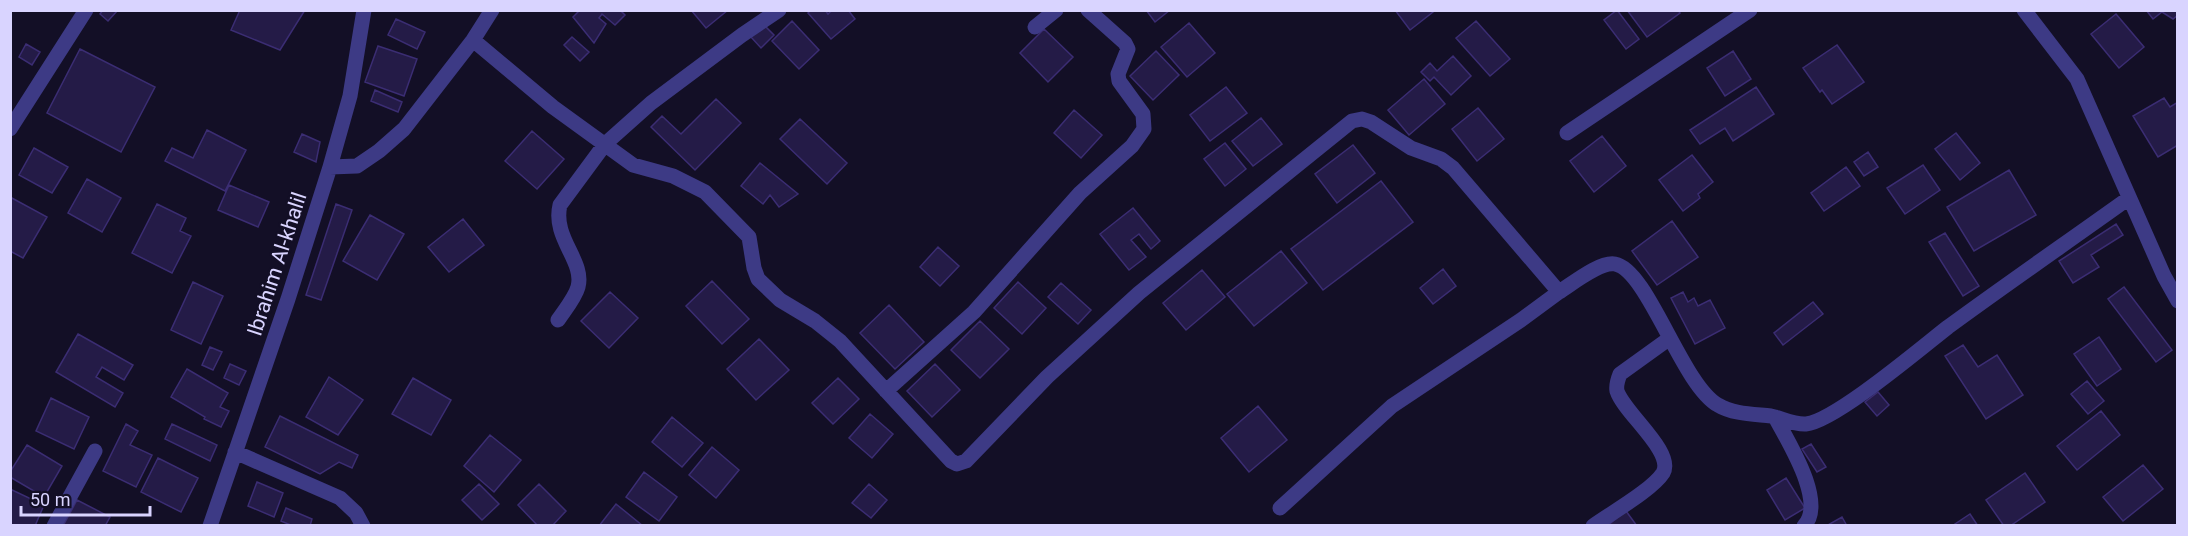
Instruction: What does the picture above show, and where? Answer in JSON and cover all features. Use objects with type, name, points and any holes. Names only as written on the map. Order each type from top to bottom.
[{"type":"street","points":[[10,129],[86,10]]},
{"type":"street","name":"Ibrahim Al-khalil","points":[[210,525],[292,289],[330,167],[350,96],[364,10]]},
{"type":"street","points":[[330,167],[357,166],[379,151],[404,129],[473,40],[492,10]]},
{"type":"street","points":[[558,320],[578,287],[577,268],[557,217],[560,205],[605,144],[651,103],[779,10]]},
{"type":"street","points":[[1035,27],[1056,10]]},
{"type":"street","points":[[886,391],[974,312],[1080,193],[1132,146],[1144,129],[1143,114],[1119,81],[1118,74],[1128,49],[1088,10]]},
{"type":"street","points":[[1567,133],[1750,10]]},
{"type":"street","points":[[2024,10],[2077,79],[2164,276],[2178,301]]},
{"type":"street","points":[[473,40],[553,107],[633,165],[673,177],[705,192],[749,237],[758,279],[780,300],[815,321],[840,341],[951,461],[957,464],[966,460],[1047,377],[1139,293],[1352,121],[1362,119],[1371,122],[1411,148],[1441,159],[1453,168],[1559,292]]},
{"type":"street","points":[[1280,507],[1392,406],[1559,292],[1603,265],[1616,264],[1626,270],[1646,295],[1707,398],[1718,406],[1732,411],[1805,424],[1821,419],[1847,404],[1950,326],[2129,198]]},
{"type":"street","points":[[1593,525],[1649,487],[1663,472],[1665,461],[1661,451],[1617,391],[1617,381],[1620,374],[1670,338]]},
{"type":"street","points":[[1775,417],[1798,460],[1812,500],[1808,522],[1804,525]]},
{"type":"street","points":[[54,525],[95,451]]},
{"type":"street","points":[[236,452],[340,498],[356,513],[363,525]]},
{"type":"building","points":[[103,10],[118,10],[108,21],[100,14]]},
{"type":"building","points":[[240,10],[305,10],[280,50],[231,30]]},
{"type":"building","points":[[580,10],[620,10],[625,15],[615,25],[602,14],[599,18],[606,24],[594,43],[573,17]]},
{"type":"building","points":[[691,10],[728,10],[706,28]]},
{"type":"building","points":[[811,10],[825,10],[828,14],[832,10],[848,10],[855,19],[831,39],[808,13]]},
{"type":"building","points":[[1146,10],[1170,10],[1155,22]]},
{"type":"building","points":[[1395,10],[1432,10],[1433,12],[1410,30]]},
{"type":"building","points":[[1617,10],[1639,39],[1626,49],[1604,20]]},
{"type":"building","points":[[1627,10],[1678,10],[1680,13],[1647,37]]},
{"type":"building","points":[[2146,10],[2178,10],[2178,15],[2173,19],[2162,12],[2153,19]]},
{"type":"building","points":[[2116,14],[2144,47],[2119,68],[2091,34]]},
{"type":"building","points":[[396,19],[425,32],[417,49],[388,35]]},
{"type":"building","points":[[792,21],[819,50],[799,69],[772,41]]},
{"type":"building","points":[[1476,21],[1510,59],[1490,76],[1456,38]]},
{"type":"building","points":[[1189,23],[1215,53],[1187,77],[1161,47]]},
{"type":"building","points":[[763,24],[774,35],[761,48],[751,37]]},
{"type":"building","points":[[1044,29],[1073,57],[1048,82],[1020,53]]},
{"type":"building","points":[[572,37],[589,52],[580,61],[564,45]]},
{"type":"building","points":[[26,44],[40,52],[32,65],[19,57]]},
{"type":"building","points":[[1837,45],[1864,82],[1832,104],[1822,90],[1820,92],[1803,68]]},
{"type":"building","points":[[378,46],[417,59],[404,96],[365,82]]},
{"type":"building","points":[[80,49],[155,87],[121,152],[47,113]]},
{"type":"building","points":[[1156,51],[1179,75],[1153,100],[1130,76]]},
{"type":"building","points":[[1733,51],[1751,79],[1725,96],[1707,68]]},
{"type":"building","points":[[1453,56],[1471,76],[1451,95],[1434,77],[1430,81],[1421,72],[1430,63],[1437,71]]},
{"type":"building","points":[[1424,79],[1445,104],[1409,135],[1388,110]]},
{"type":"building","points":[[1226,87],[1247,113],[1210,141],[1190,115]]},
{"type":"building","points":[[1756,87],[1774,114],[1733,141],[1725,128],[1700,144],[1690,130]]},
{"type":"building","points":[[375,90],[402,102],[398,112],[371,101]]},
{"type":"building","points":[[2164,98],[2170,107],[2178,102],[2178,145],[2158,157],[2133,116]]},
{"type":"building","points":[[716,99],[741,123],[695,170],[651,127],[662,116],[681,134]]},
{"type":"building","points":[[1478,108],[1504,139],[1477,161],[1452,129]]},
{"type":"building","points":[[1074,110],[1102,135],[1081,158],[1054,133]]},
{"type":"building","points":[[1261,118],[1282,144],[1253,166],[1232,141]]},
{"type":"building","points":[[800,119],[847,163],[827,184],[780,139]]},
{"type":"building","points":[[207,130],[246,150],[225,191],[165,161],[172,148],[193,158]]},
{"type":"building","points":[[532,131],[564,159],[537,189],[505,161]]},
{"type":"building","points":[[1956,133],[1980,163],[1960,180],[1935,149]]},
{"type":"building","points":[[302,134],[320,142],[316,162],[294,152]]},
{"type":"building","points":[[1602,136],[1626,166],[1594,192],[1570,161]]},
{"type":"building","points":[[1225,143],[1246,169],[1225,186],[1204,159]]},
{"type":"building","points":[[1353,145],[1375,173],[1337,203],[1315,174]]},
{"type":"building","points":[[34,148],[68,167],[52,193],[19,175]]},
{"type":"building","points":[[1868,152],[1878,167],[1864,176],[1854,162]]},
{"type":"building","points":[[1692,155],[1713,182],[1698,194],[1700,198],[1683,211],[1659,180]]},
{"type":"building","points":[[760,163],[798,194],[779,207],[770,195],[763,204],[741,186]]},
{"type":"building","points":[[1923,165],[1940,190],[1905,214],[1887,188]]},
{"type":"building","points":[[1846,167],[1860,186],[1824,211],[1811,193]]},
{"type":"building","points":[[2009,170],[2036,215],[1974,251],[1947,207]]},
{"type":"building","points":[[87,179],[121,198],[102,232],[68,213]]},
{"type":"building","points":[[1381,181],[1413,222],[1323,290],[1291,249]]},
{"type":"building","points":[[229,185],[269,202],[258,227],[218,210]]},
{"type":"building","points":[[10,197],[47,217],[23,258],[10,251]]},
{"type":"building","points":[[157,204],[186,218],[180,231],[191,236],[172,273],[132,253]]},
{"type":"building","points":[[336,204],[352,210],[321,300],[306,295]]},
{"type":"building","points":[[1133,208],[1160,241],[1151,249],[1139,234],[1131,240],[1146,257],[1129,270],[1100,234]]},
{"type":"building","points":[[370,215],[404,234],[377,280],[343,261]]},
{"type":"building","points":[[463,219],[484,245],[449,272],[428,247]]},
{"type":"building","points":[[1672,221],[1698,257],[1657,285],[1632,251]]},
{"type":"building","points":[[2116,224],[2123,235],[2091,255],[2099,267],[2073,283],[2059,261]]},
{"type":"building","points":[[1945,233],[1979,286],[1963,296],[1929,242]]},
{"type":"building","points":[[938,247],[959,266],[940,286],[920,267]]},
{"type":"building","points":[[1281,251],[1307,283],[1254,326],[1227,294]]},
{"type":"building","points":[[1443,269],[1456,286],[1433,304],[1420,288]]},
{"type":"building","points":[[1202,270],[1225,297],[1186,330],[1163,303]]},
{"type":"building","points":[[712,281],[749,319],[722,344],[686,306]]},
{"type":"building","points":[[193,282],[223,296],[201,344],[171,330]]},
{"type":"building","points":[[1018,282],[1046,308],[1022,334],[994,308]]},
{"type":"building","points":[[1061,283],[1091,310],[1078,324],[1048,297]]},
{"type":"building","points":[[2124,287],[2172,350],[2156,362],[2108,299]]},
{"type":"building","points":[[610,292],[638,318],[609,348],[581,321]]},
{"type":"building","points":[[1683,292],[1688,302],[1694,298],[1698,306],[1710,300],[1725,328],[1695,344],[1671,298]]},
{"type":"building","points":[[1813,302],[1823,314],[1783,345],[1774,333]]},
{"type":"building","points":[[889,305],[924,342],[895,369],[860,333]]},
{"type":"building","points":[[980,321],[1009,349],[980,378],[951,350]]},
{"type":"building","points":[[78,334],[133,365],[124,380],[102,367],[96,377],[123,393],[115,407],[56,372]]},
{"type":"building","points":[[2099,337],[2121,369],[2097,386],[2074,354]]},
{"type":"building","points":[[759,339],[789,370],[756,400],[727,369]]},
{"type":"building","points":[[1963,345],[1978,367],[1997,355],[2023,395],[1986,419],[1945,356]]},
{"type":"building","points":[[210,347],[222,352],[213,370],[202,365]]},
{"type":"building","points":[[230,364],[246,371],[239,385],[224,378]]},
{"type":"building","points":[[935,364],[960,390],[932,417],[907,391]]},
{"type":"building","points":[[187,369],[228,393],[220,407],[229,411],[221,427],[204,419],[205,417],[171,397]]},
{"type":"building","points":[[329,377],[363,400],[338,435],[306,417]]},
{"type":"building","points":[[413,378],[451,400],[431,435],[392,414]]},
{"type":"building","points":[[838,378],[859,399],[833,424],[812,403]]},
{"type":"building","points":[[2087,381],[2104,401],[2088,414],[2071,394]]},
{"type":"building","points":[[1878,392],[1889,405],[1877,416],[1865,402]]},
{"type":"building","points":[[51,398],[89,417],[74,449],[36,431]]},
{"type":"building","points":[[1258,406],[1287,440],[1249,472],[1221,438]]},
{"type":"building","points":[[2101,411],[2120,435],[2077,470],[2057,446]]},
{"type":"building","points":[[870,414],[893,434],[872,458],[849,438]]},
{"type":"building","points":[[280,416],[358,455],[352,468],[339,462],[320,474],[265,447]]},
{"type":"building","points":[[672,417],[703,443],[682,467],[652,442]]},
{"type":"building","points":[[126,424],[138,431],[130,445],[152,455],[136,487],[103,471]]},
{"type":"building","points":[[172,424],[217,445],[210,461],[165,439]]},
{"type":"building","points":[[490,435],[521,460],[494,492],[464,466]]},
{"type":"building","points":[[1811,444],[1826,467],[1817,472],[1802,449]]},
{"type":"building","points":[[27,445],[62,466],[44,497],[10,477],[10,472]]},
{"type":"building","points":[[712,447],[739,470],[716,498],[689,475]]},
{"type":"building","points":[[158,458],[198,478],[181,512],[141,492]]},
{"type":"building","points":[[2143,465],[2163,489],[2123,521],[2103,497]]},
{"type":"building","points":[[644,472],[677,497],[659,521],[626,497]]},
{"type":"building","points":[[2025,473],[2045,502],[2010,526],[2004,526],[1986,500]]},
{"type":"building","points":[[1786,478],[1805,508],[1785,520],[1767,490]]},
{"type":"building","points":[[257,482],[283,493],[274,517],[248,506]]},
{"type":"building","points":[[479,484],[499,504],[482,520],[462,500]]},
{"type":"building","points":[[539,484],[566,511],[552,526],[538,526],[518,505]]},
{"type":"building","points":[[869,484],[887,500],[871,518],[852,503]]},
{"type":"building","points":[[10,489],[44,505],[35,526],[10,525]]},
{"type":"building","points":[[77,500],[110,517],[105,526],[63,526]]},
{"type":"building","points":[[616,504],[643,526],[599,526]]},
{"type":"building","points":[[286,508],[312,519],[310,526],[293,526],[281,521]]},
{"type":"building","points":[[1626,511],[1637,526],[1607,526]]},
{"type":"building","points":[[1970,514],[1978,526],[1952,526]]},
{"type":"building","points":[[1842,517],[1847,526],[1826,526]]}]
